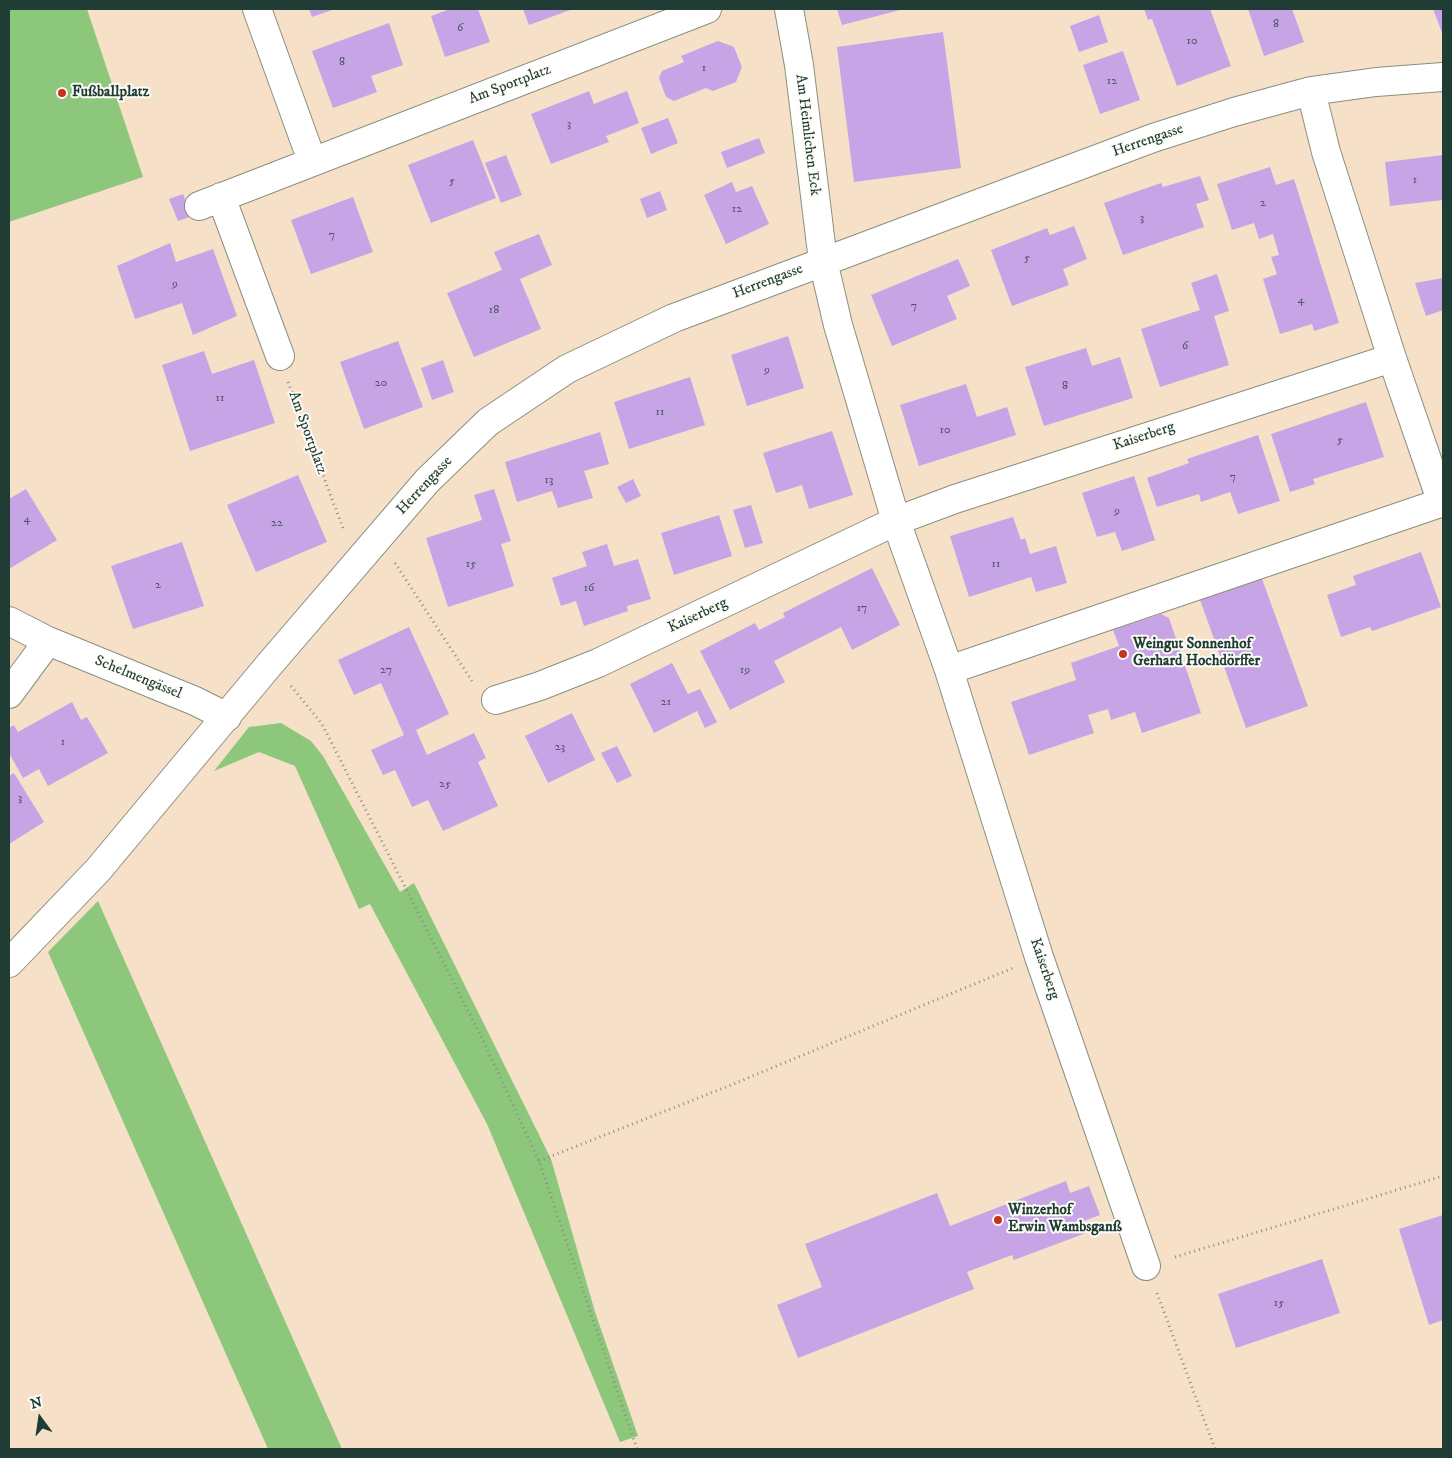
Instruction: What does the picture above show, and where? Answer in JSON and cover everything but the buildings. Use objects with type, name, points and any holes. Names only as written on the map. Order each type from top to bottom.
[{"type":"street","points":[[257,9],[312,161]]},
{"type":"street","name":"Am Sportplatz","points":[[280,356],[210,202],[707,9]]},
{"type":"street","name":"Am Heimlichen Eck","points":[[789,9],[799,65],[823,261]]},
{"type":"street","name":"Herrengasse","points":[[9,963],[98,870],[227,717],[269,664],[427,481],[488,422],[567,368],[674,318],[1153,138],[1234,112],[1311,91],[1376,82],[1443,77]]},
{"type":"street","points":[[949,670],[1443,502],[1392,358],[1326,152],[1311,91]]},
{"type":"street","name":"Kaiserberg","points":[[823,261],[838,325],[896,521],[949,670],[1039,957],[1146,1266]]},
{"type":"street","name":"Kaiserberg","points":[[496,700],[540,686],[598,663],[896,521],[954,499],[1392,358]]},
{"type":"street","name":"Schelmengässel","points":[[9,621],[48,641],[195,700],[227,717]]},
{"type":"street","points":[[9,694],[48,641]]},
{"type":"path","name":"Am Sportplatz","points":[[280,356],[302,424],[342,527]]},
{"type":"path","points":[[378,538],[474,684],[496,700]]},
{"type":"path","points":[[269,664],[299,693],[322,724],[481,1036],[539,1161],[637,1449]]},
{"type":"path","points":[[539,1161],[726,1088],[1039,957]]},
{"type":"path","points":[[1215,1449],[1146,1266],[1443,1176]]},
{"type":"green space","name":"Fußballplatz","points":[[9,9],[87,9],[143,177],[9,222]]},
{"type":"green space","points":[[281,723],[311,741],[323,756],[400,892],[414,883],[551,1159],[595,1312],[638,1436],[620,1442],[487,1124],[370,904],[359,909],[295,766],[259,752],[214,771],[249,727]]},
{"type":"green space","points":[[98,901],[342,1449],[268,1449],[48,952]]},
{"type":"place","name":"Fußballplatz","points":[[62,93]]},
{"type":"place","name":"Weingut Sonnenhof Gerhard Hochdörffer","points":[[1123,654]]},
{"type":"place","name":"Winzerhof Erwin Wambsganß","points":[[998,1220]]}]
